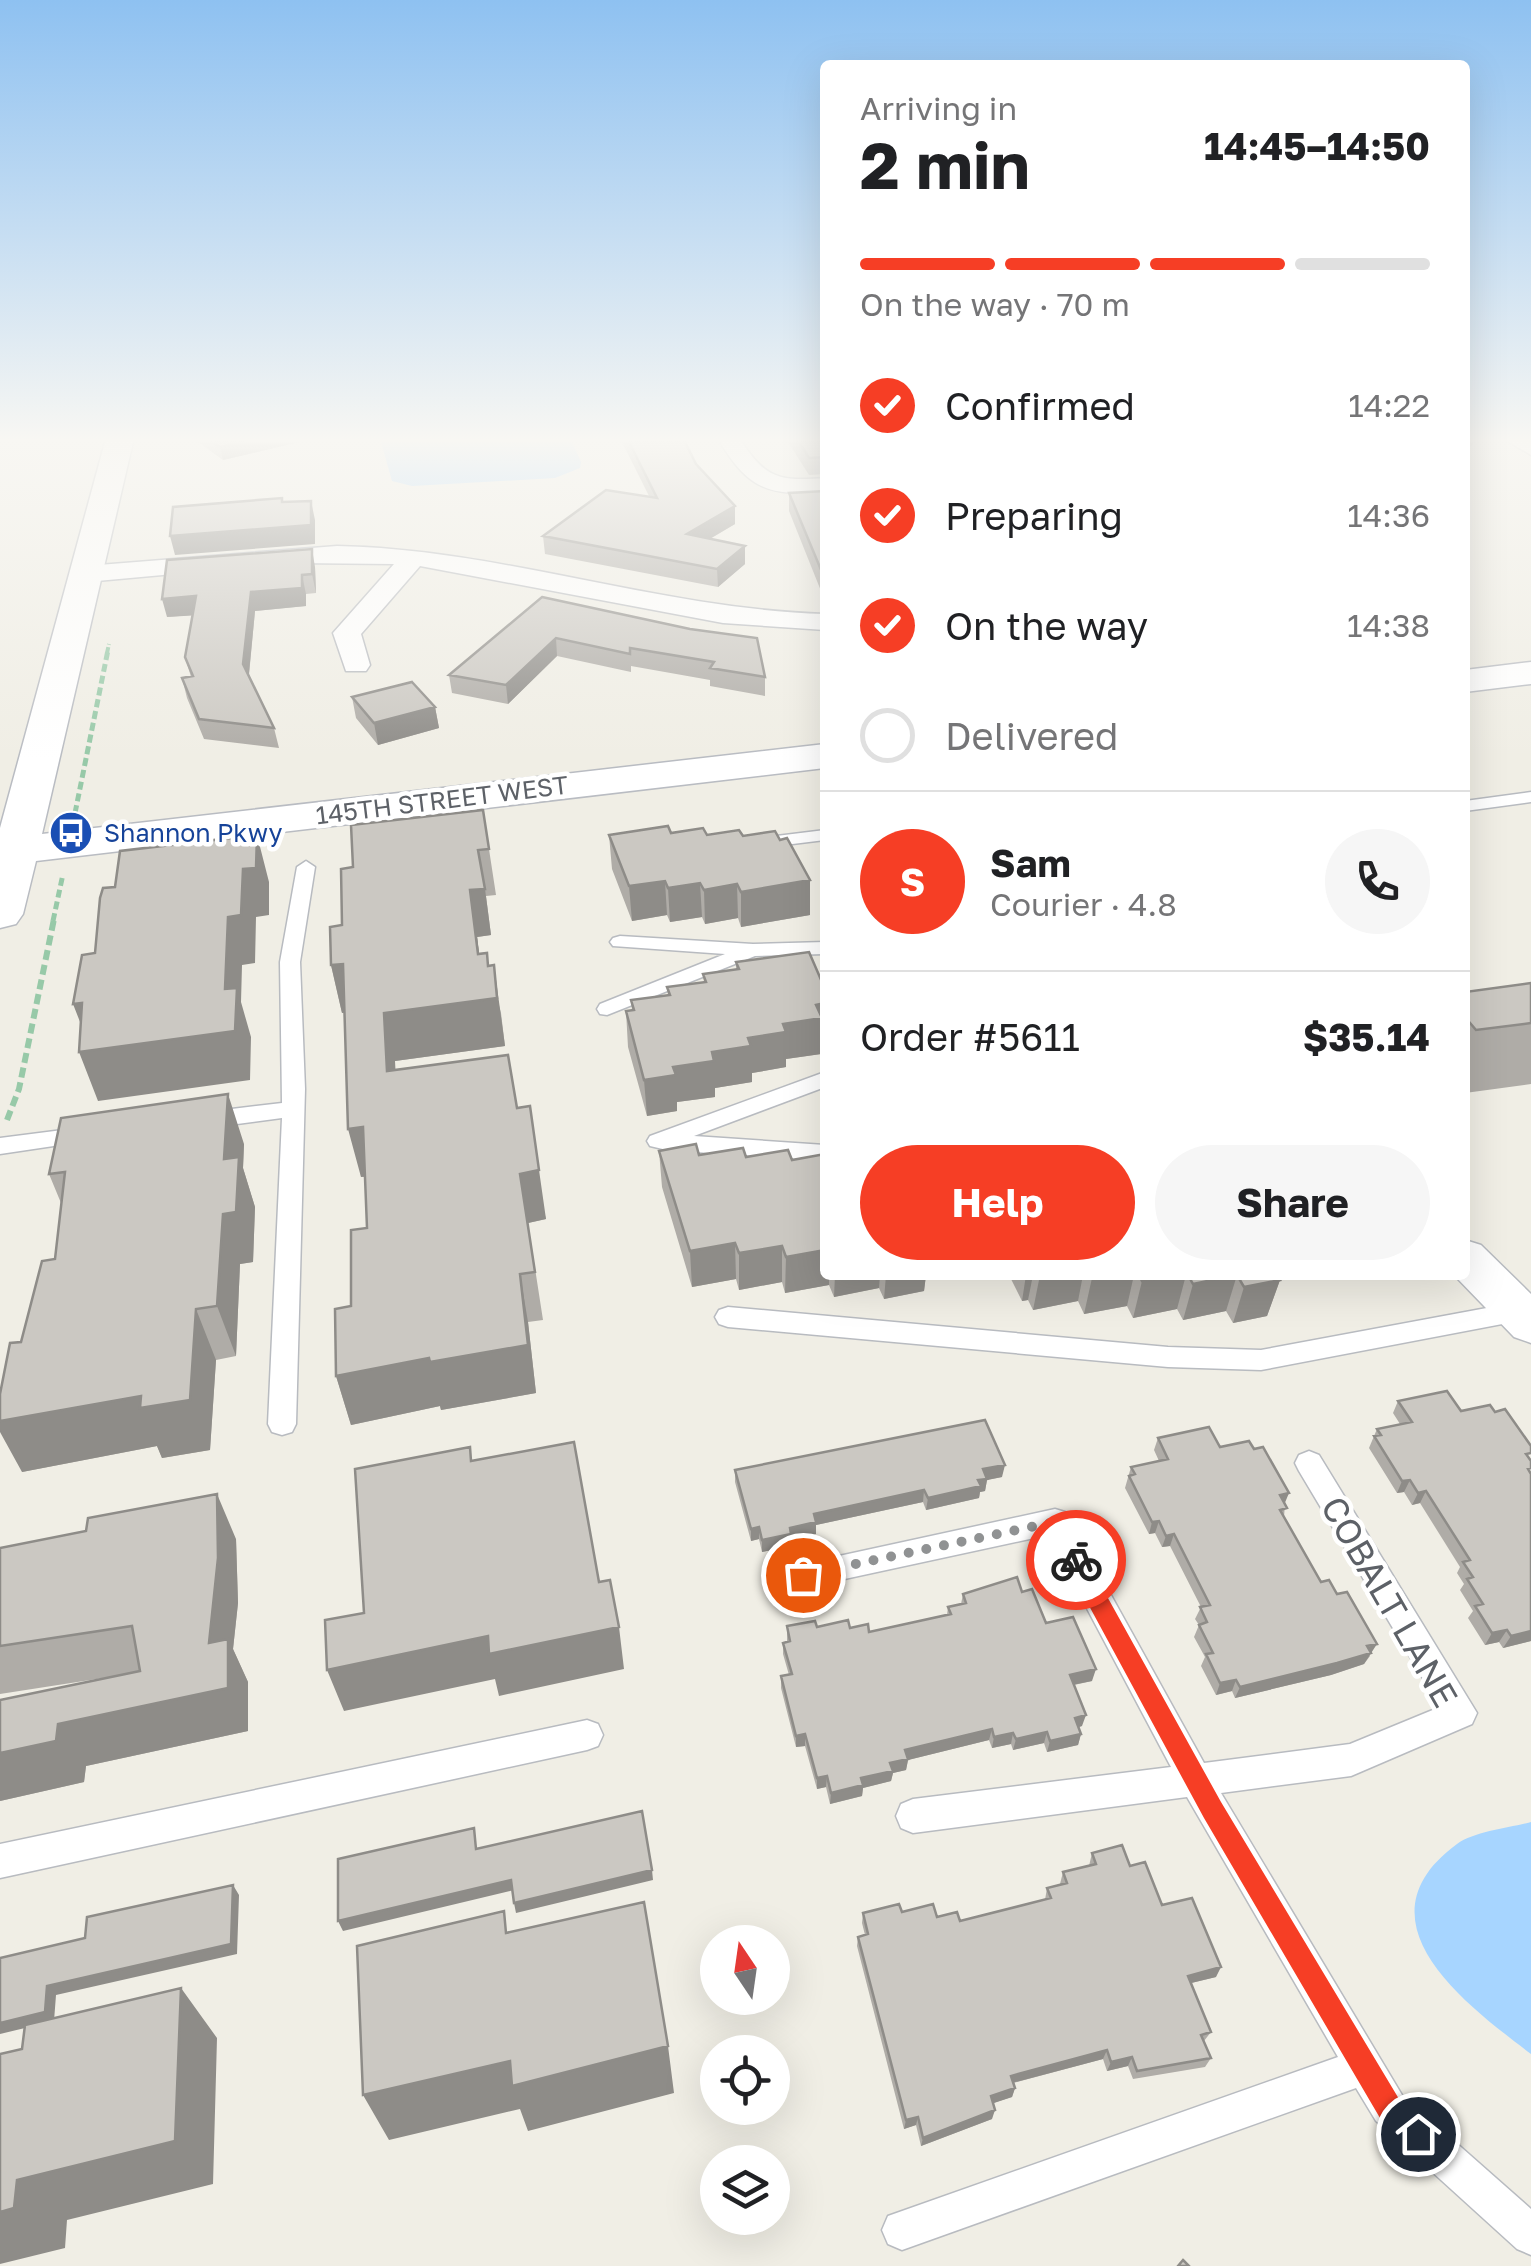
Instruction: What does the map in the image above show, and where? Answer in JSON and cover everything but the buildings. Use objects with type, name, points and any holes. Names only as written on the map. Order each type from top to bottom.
[{"type":"street","points":[[0,914],[8,851],[93,548]]},
{"type":"street","points":[[86,574],[316,555],[414,557],[472,565],[700,613],[820,622]]},
{"type":"street","points":[[356,665],[347,632],[414,557]]},
{"type":"street","points":[[1470,680],[1531,673]]},
{"type":"street","name":"145TH STREET WEST","points":[[8,851],[820,757]]},
{"type":"street","points":[[1470,1262],[1525,1318]]},
{"type":"lane","points":[[1470,805],[1531,797]]},
{"type":"lane","points":[[742,842],[774,843],[820,836]]},
{"type":"lane","points":[[282,1424],[293,1109],[290,962],[306,866]]},
{"type":"lane","points":[[620,942],[753,950],[820,948]]},
{"type":"lane","points":[[607,1009],[753,950]]},
{"type":"lane","points":[[820,1080],[658,1141],[820,1153]]},
{"type":"lane","points":[[176,1124],[293,1109]]},
{"type":"lane","points":[[0,1146],[117,1131]]},
{"type":"lane","points":[[728,1317],[1168,1358],[1261,1360],[1525,1318]]},
{"type":"lane","name":"COBALT LANE","points":[[912,1816],[1351,1760],[1460,1713],[1308,1463]]},
{"type":"lane","points":[[803,1575],[1055,1522],[1195,1778],[1389,2108],[1531,2235]]},
{"type":"lane","points":[[0,1861],[588,1735]]},
{"type":"lane","points":[[902,2230],[1364,2066]]},
{"type":"path","points":[[6,1122],[19,1088],[124,571]]},
{"type":"water","points":[[1531,1822],[1531,2054],[1478,2011],[1431,1960],[1417,1931],[1415,1902],[1427,1873],[1457,1844],[1483,1833]]},
{"type":"way so far","points":[[803,1575],[1055,1522],[1076,1560]]},
{"type":"place","name":"Shannon Pkwy","points":[[71,833]]},
{"type":"route","points":[[1076,1560],[1212,1810],[1389,2108],[1418,2134]]}]
